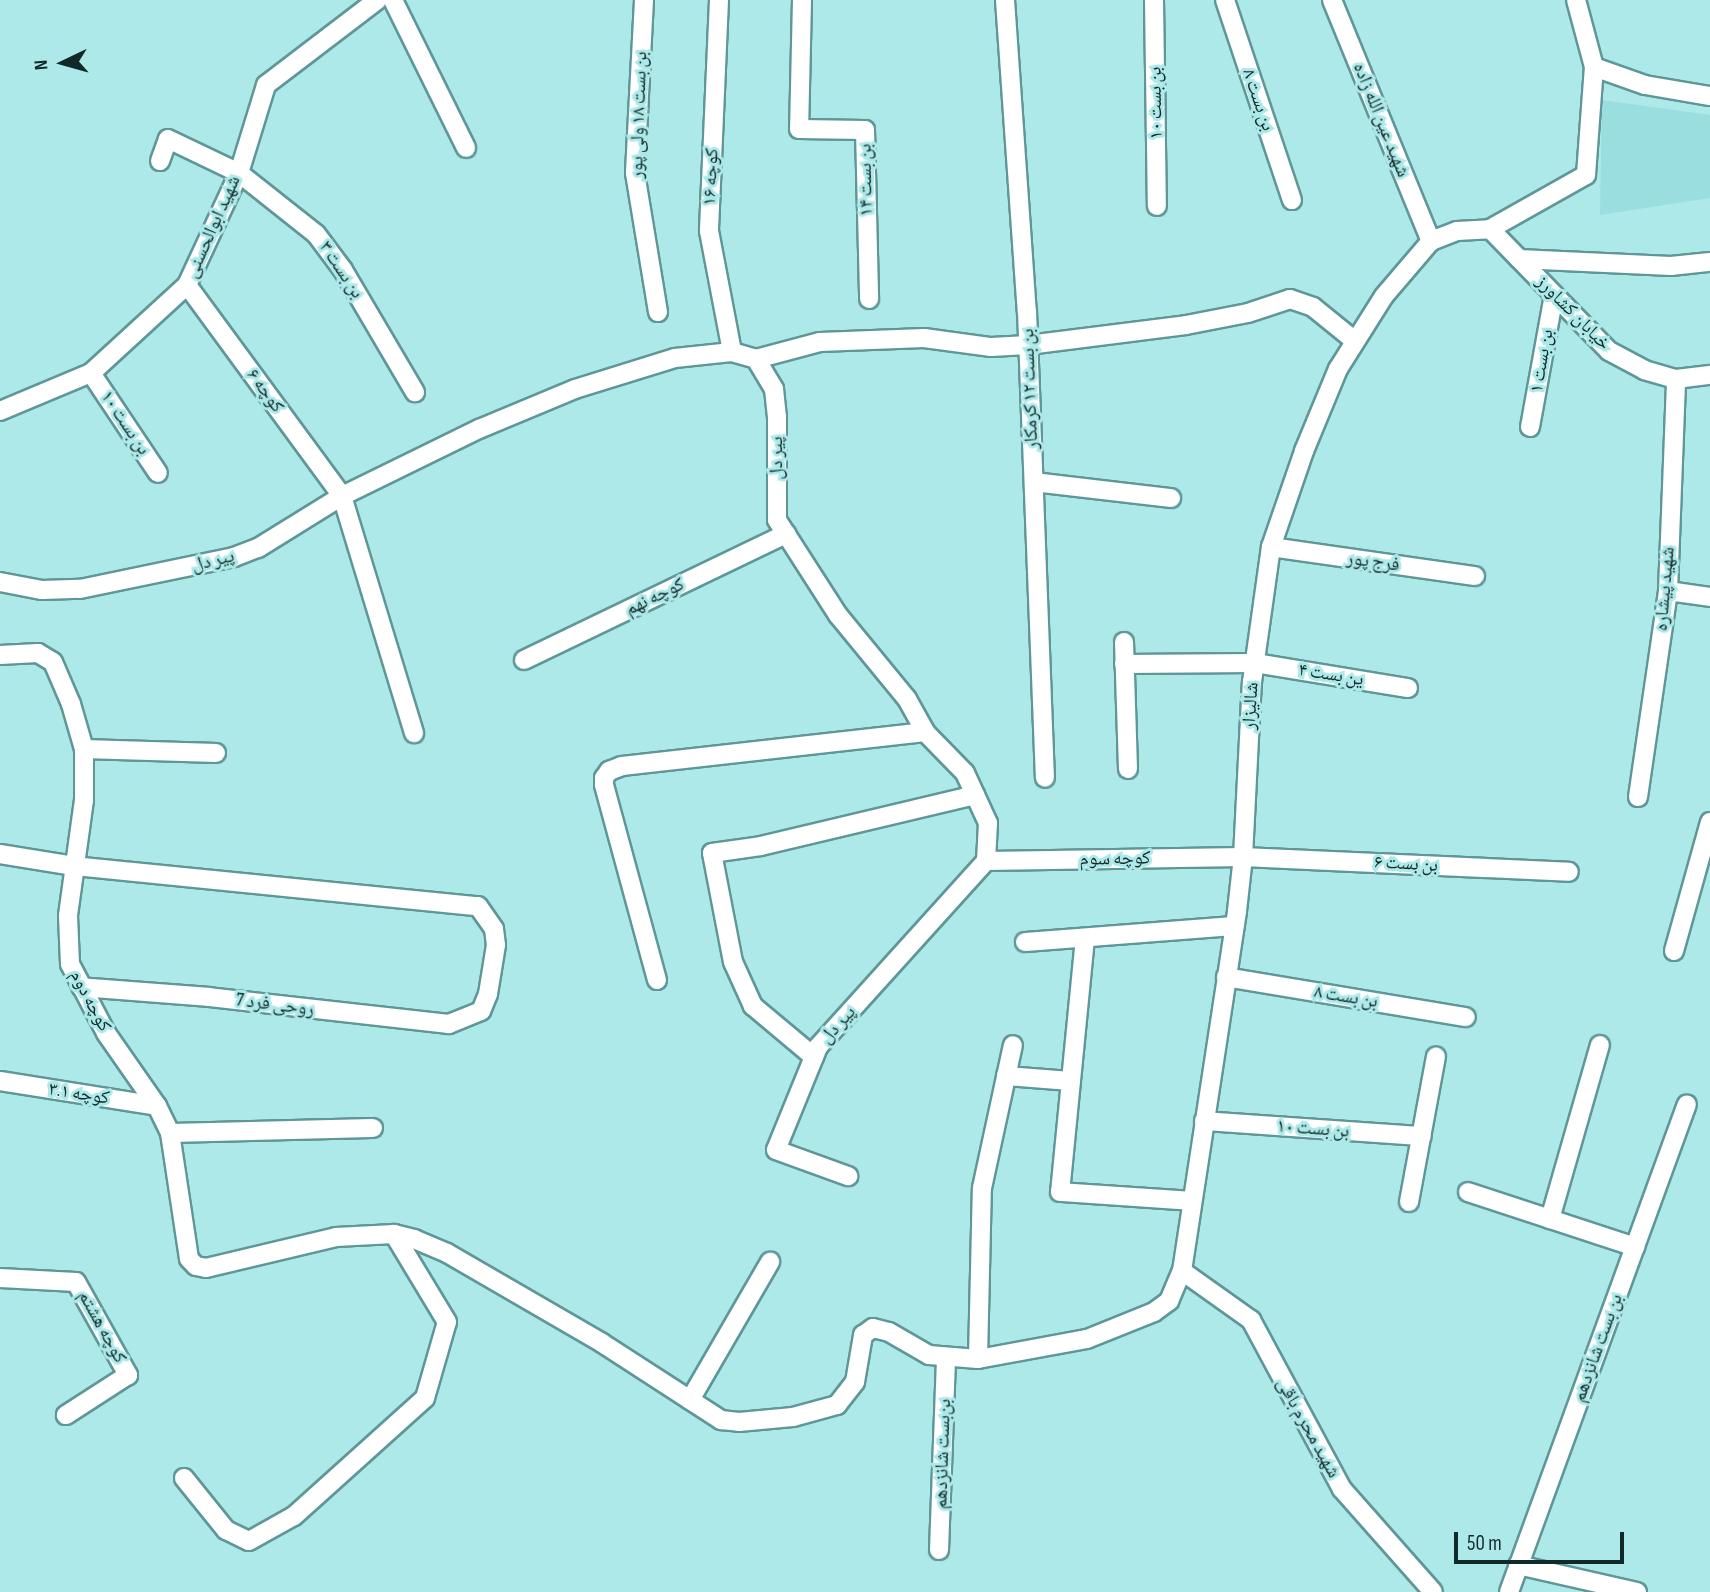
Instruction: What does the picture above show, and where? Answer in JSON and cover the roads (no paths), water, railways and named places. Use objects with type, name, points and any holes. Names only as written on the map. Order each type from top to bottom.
[{"type":"street","name":"شهید ابوالحسنی","points":[[0,411],[92,373],[187,285],[239,173],[266,85],[377,0]]},
{"type":"street","points":[[393,0],[466,148]]},
{"type":"street","name":"بن بست ۱۸ ولی پور","points":[[644,0],[635,173],[659,312]]},
{"type":"street","name":"کوچه ۱۶","points":[[719,0],[709,231],[732,352]]},
{"type":"street","name":"بن بست ۱۴","points":[[802,0],[799,129],[865,130],[869,299]]},
{"type":"street","name":"بن بست ۱۲ کرمکار","points":[[1004,0],[1028,345],[1045,778]]},
{"type":"street","name":"بن بست ۱۰","points":[[1154,0],[1157,206]]},
{"type":"street","name":"بن بست ۸","points":[[1225,0],[1292,200]]},
{"type":"street","name":"شهید عین الله زاده","points":[[1332,0],[1431,241]]},
{"type":"street","points":[[1431,241],[1457,231],[1490,229],[1586,174],[1594,67],[1576,0]]},
{"type":"street","points":[[1594,67],[1645,85],[1710,96]]},
{"type":"street","name":"بن بست ۳","points":[[160,161],[167,139],[239,173],[316,234],[343,270],[415,392]]},
{"type":"street","name":"خیابان کشاورز","points":[[1490,229],[1609,351],[1644,370],[1676,379],[1710,374]]},
{"type":"street","name":"شالیزار","points":[[690,1400],[721,1420],[739,1422],[793,1417],[829,1409],[847,1396],[855,1382],[863,1335],[873,1328],[889,1332],[929,1355],[978,1359],[1087,1339],[1154,1312],[1169,1301],[1182,1271],[1234,926],[1243,857],[1255,663],[1271,547],[1309,439],[1338,369],[1384,296],[1431,241]]},
{"type":"street","points":[[1519,259],[1671,266],[1710,262]]},
{"type":"street","name":"کوچه ۶","points":[[187,285],[342,496],[414,733]]},
{"type":"street","name":"بن بست ۱","points":[[1530,427],[1554,295]]},
{"type":"street","points":[[756,359],[820,342],[924,338],[991,347],[1028,345],[1120,331],[1186,326],[1248,313],[1290,299],[1313,306],[1355,341]]},
{"type":"street","name":"پیر دل","points":[[0,582],[42,590],[80,589],[234,557],[257,548],[342,496],[478,429],[575,389],[675,358],[732,352],[756,359],[774,389],[778,417],[777,520],[838,615],[907,699],[925,732],[965,773],[988,823],[986,861],[818,1047],[776,1150],[848,1176]]},
{"type":"street","name":"بن بست ۱۰","points":[[92,373],[158,473]]},
{"type":"street","name":"شهید پیشاره","points":[[1638,797],[1668,591],[1676,379]]},
{"type":"street","points":[[1034,482],[1171,498]]},
{"type":"street","name":"کوچه نهم","points":[[524,660],[786,534]]},
{"type":"street","name":"فرج پور","points":[[1271,547],[1475,576]]},
{"type":"street","points":[[1668,591],[1710,597]]},
{"type":"street","points":[[1124,642],[1128,769]]},
{"type":"street","name":"کوچه دوم","points":[[0,655],[38,653],[53,662],[71,704],[84,749],[84,800],[68,916],[70,964],[106,1033],[157,1106],[170,1133],[189,1259],[196,1266],[206,1268],[336,1237],[394,1234]]},
{"type":"street","name":"ین بست ۴","points":[[1124,664],[1255,663],[1408,688]]},
{"type":"street","points":[[657,980],[604,785],[604,778],[609,771],[622,766],[925,732]]},
{"type":"street","points":[[84,749],[216,753]]},
{"type":"street","points":[[814,1056],[753,1006],[733,962],[712,853],[761,846],[975,795]]},
{"type":"street","points":[[1674,951],[1710,822]]},
{"type":"street","points":[[0,854],[74,866]]},
{"type":"street","name":"کوچه سوم","points":[[986,861],[1243,857]]},
{"type":"street","name":"بن بست ۶","points":[[1243,857],[1569,872]]},
{"type":"street","name":"روحی فرد 7","points":[[74,866],[478,906],[494,929],[495,966],[481,1011],[467,1019],[449,1024],[210,997],[81,987]]},
{"type":"street","points":[[1025,943],[1234,926]]},
{"type":"street","points":[[1085,938],[1060,1192],[1192,1201]]},
{"type":"street","name":"بن بست ۸","points":[[1226,977],[1466,1017]]},
{"type":"street","points":[[978,1359],[982,1188],[1013,1045]]},
{"type":"street","points":[[1550,1219],[1600,1045]]},
{"type":"street","points":[[1409,1202],[1436,1056]]},
{"type":"street","points":[[1006,1076],[1071,1082]]},
{"type":"street","name":"کوچه ۳.۱","points":[[0,1081],[157,1106]]},
{"type":"street","name":"بن بست شانزدهم","points":[[1509,1592],[1687,1104]]},
{"type":"street","name":"بن بست ۱۰","points":[[1204,1121],[1421,1136]]},
{"type":"street","points":[[170,1133],[373,1129]]},
{"type":"street","points":[[1468,1192],[1635,1247]]},
{"type":"street","points":[[394,1234],[447,1253],[602,1343],[690,1400],[770,1262]]},
{"type":"street","points":[[184,1478],[226,1530],[249,1541],[294,1516],[425,1398],[447,1322],[394,1234]]},
{"type":"street","name":"شهید محرم باقی","points":[[1182,1271],[1251,1320],[1342,1489],[1433,1592]]},
{"type":"street","name":"کوچه هشتم","points":[[0,1278],[76,1282],[128,1375],[66,1415]]},
{"type":"street","name":"بن‌بست شانزدهم","points":[[939,1550],[946,1358]]},
{"type":"street","points":[[1518,1566],[1637,1592]]}]
